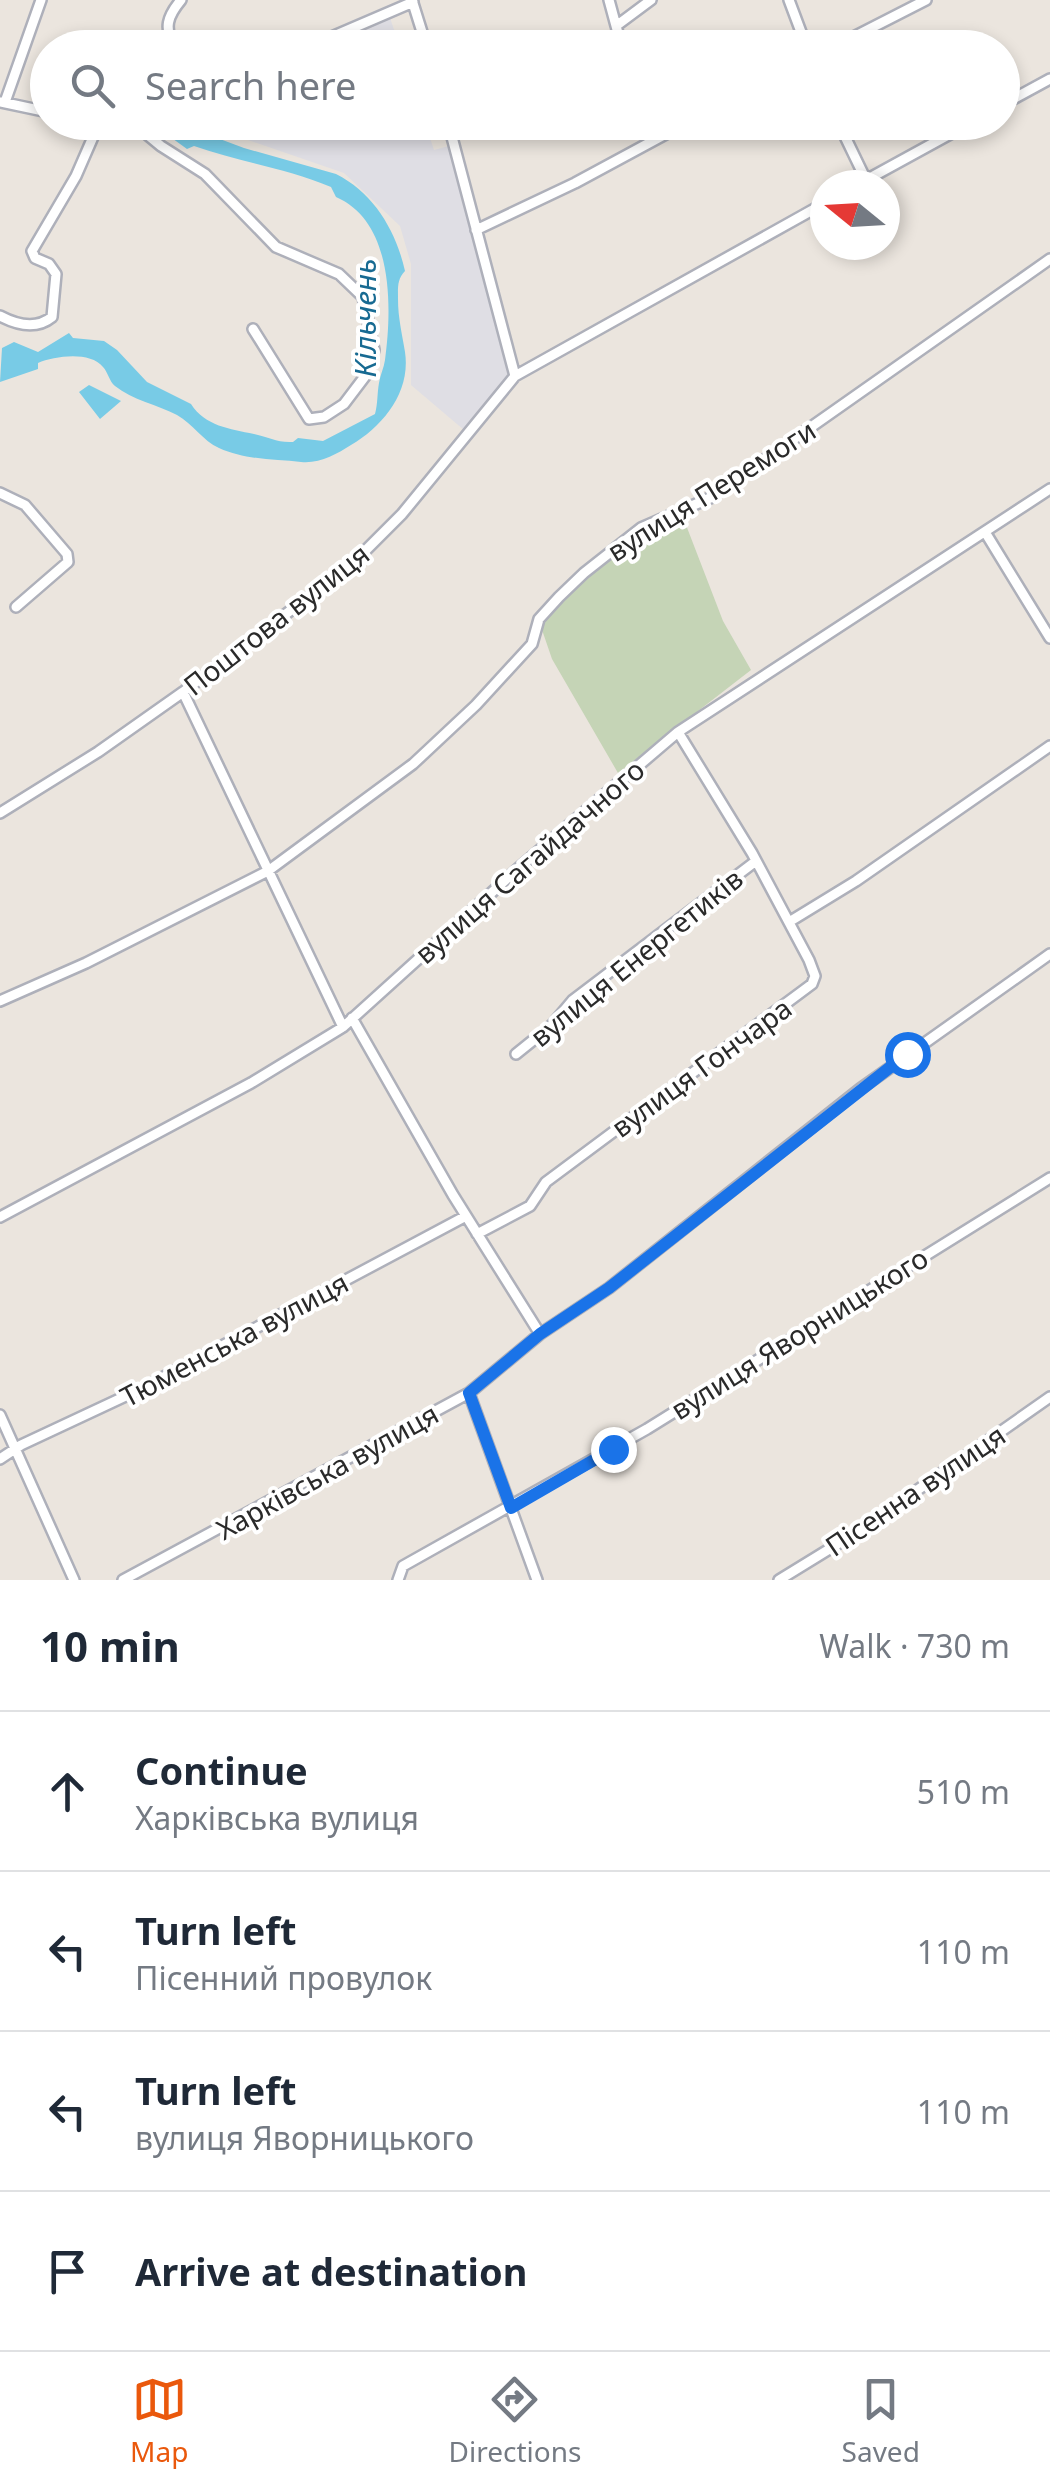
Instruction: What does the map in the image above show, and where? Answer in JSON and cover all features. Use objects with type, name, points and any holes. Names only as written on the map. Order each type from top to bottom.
[{"type":"street","points":[[30,108],[2,102],[41,0]]},
{"type":"street","points":[[166,30],[166,23],[181,0]]},
{"type":"street","points":[[609,0],[617,30]]},
{"type":"street","points":[[616,26],[651,0]]},
{"type":"street","points":[[788,0],[799,30]]},
{"type":"street","points":[[867,30],[926,0]]},
{"type":"street","points":[[347,30],[412,1],[421,30]]},
{"type":"street","points":[[1020,95],[1050,78]]},
{"type":"street","points":[[0,316],[27,325],[40,324],[52,317],[56,274],[32,251],[92,140]]},
{"type":"street","points":[[154,140],[206,174],[276,247],[339,274],[356,288],[368,308],[374,350],[360,388],[344,404],[314,420],[309,419],[253,329]]},
{"type":"street","points":[[453,140],[515,376]]},
{"type":"street","points":[[476,230],[576,183],[648,140]]},
{"type":"street","points":[[845,140],[856,170]]},
{"type":"street","points":[[883,170],[939,140]]},
{"type":"street","name":"Поштова вулиця","points":[[0,813],[98,752],[183,692],[352,564],[402,514],[515,376],[810,211]]},
{"type":"street","name":"вулиця Перемоги","points":[[0,1002],[268,871],[413,764],[476,705],[532,644],[538,619],[584,572],[641,528],[710,498],[1050,260]]},
{"type":"street","name":"вулиця Сагайдачного","points":[[0,1218],[252,1083],[343,1026],[534,854],[678,732],[1050,489]]},
{"type":"street","points":[[0,492],[25,506],[68,554],[68,562],[16,607]]},
{"type":"street","points":[[985,532],[1050,638]]},
{"type":"street","points":[[183,692],[343,1026]]},
{"type":"street","points":[[678,732],[789,922],[856,881],[1050,746]]},
{"type":"street","name":"вулиця Енергетиків","points":[[516,1054],[552,1025],[574,1000],[756,861]]},
{"type":"street","name":"вулиця Гончара","points":[[477,1234],[530,1206],[546,1182],[812,984],[813,968],[789,922]]},
{"type":"street","name":"Харківська вулиця","points":[[124,1580],[469,1393],[540,1334],[609,1288],[888,1068],[1050,954]]},
{"type":"street","points":[[352,1018],[466,1216],[540,1334]]},
{"type":"street","name":"вулиця Яворницького","points":[[398,1580],[404,1566],[648,1429],[1050,1178]]},
{"type":"street","name":"Тюменська вулиця","points":[[0,1459],[145,1388],[466,1216]]},
{"type":"street","points":[[469,1393],[537,1580]]},
{"type":"street","name":"Пісенна вулиця","points":[[779,1580],[862,1529],[1050,1397]]},
{"type":"street","points":[[0,1415],[74,1580]]},
{"type":"shaded area","points":[[389,15],[394,30],[356,30]]},
{"type":"shaded area","points":[[248,140],[431,140],[434,150],[449,146],[466,199],[508,376],[464,430],[411,385],[411,264],[400,226],[344,173]]},
{"type":"green space","points":[[681,512],[723,621],[751,670],[618,773],[552,659],[540,624],[623,547]]},
{"type":"water","points":[[175,140],[223,140],[336,174],[372,202],[396,242],[405,271],[398,291],[404,381],[384,418],[363,437],[328,458],[308,462],[229,452],[213,445],[177,415],[122,391],[105,369],[90,359],[63,357],[45,361],[38,363],[38,369],[0,382],[2,348],[14,342],[38,352],[69,333],[73,338],[104,341],[147,382],[227,428],[282,442],[298,438],[323,441],[375,414],[385,360],[388,292],[379,246],[369,226],[355,209],[336,197],[331,187],[194,146],[187,149]]},
{"type":"water","points":[[89,385],[121,401],[100,419],[79,392]]},
{"type":"route","points":[[613,1449],[511,1508],[469,1393],[540,1334],[609,1288],[907,1054]]},
{"type":"water label","name":"Кільчень","points":[[364,318]]}]
